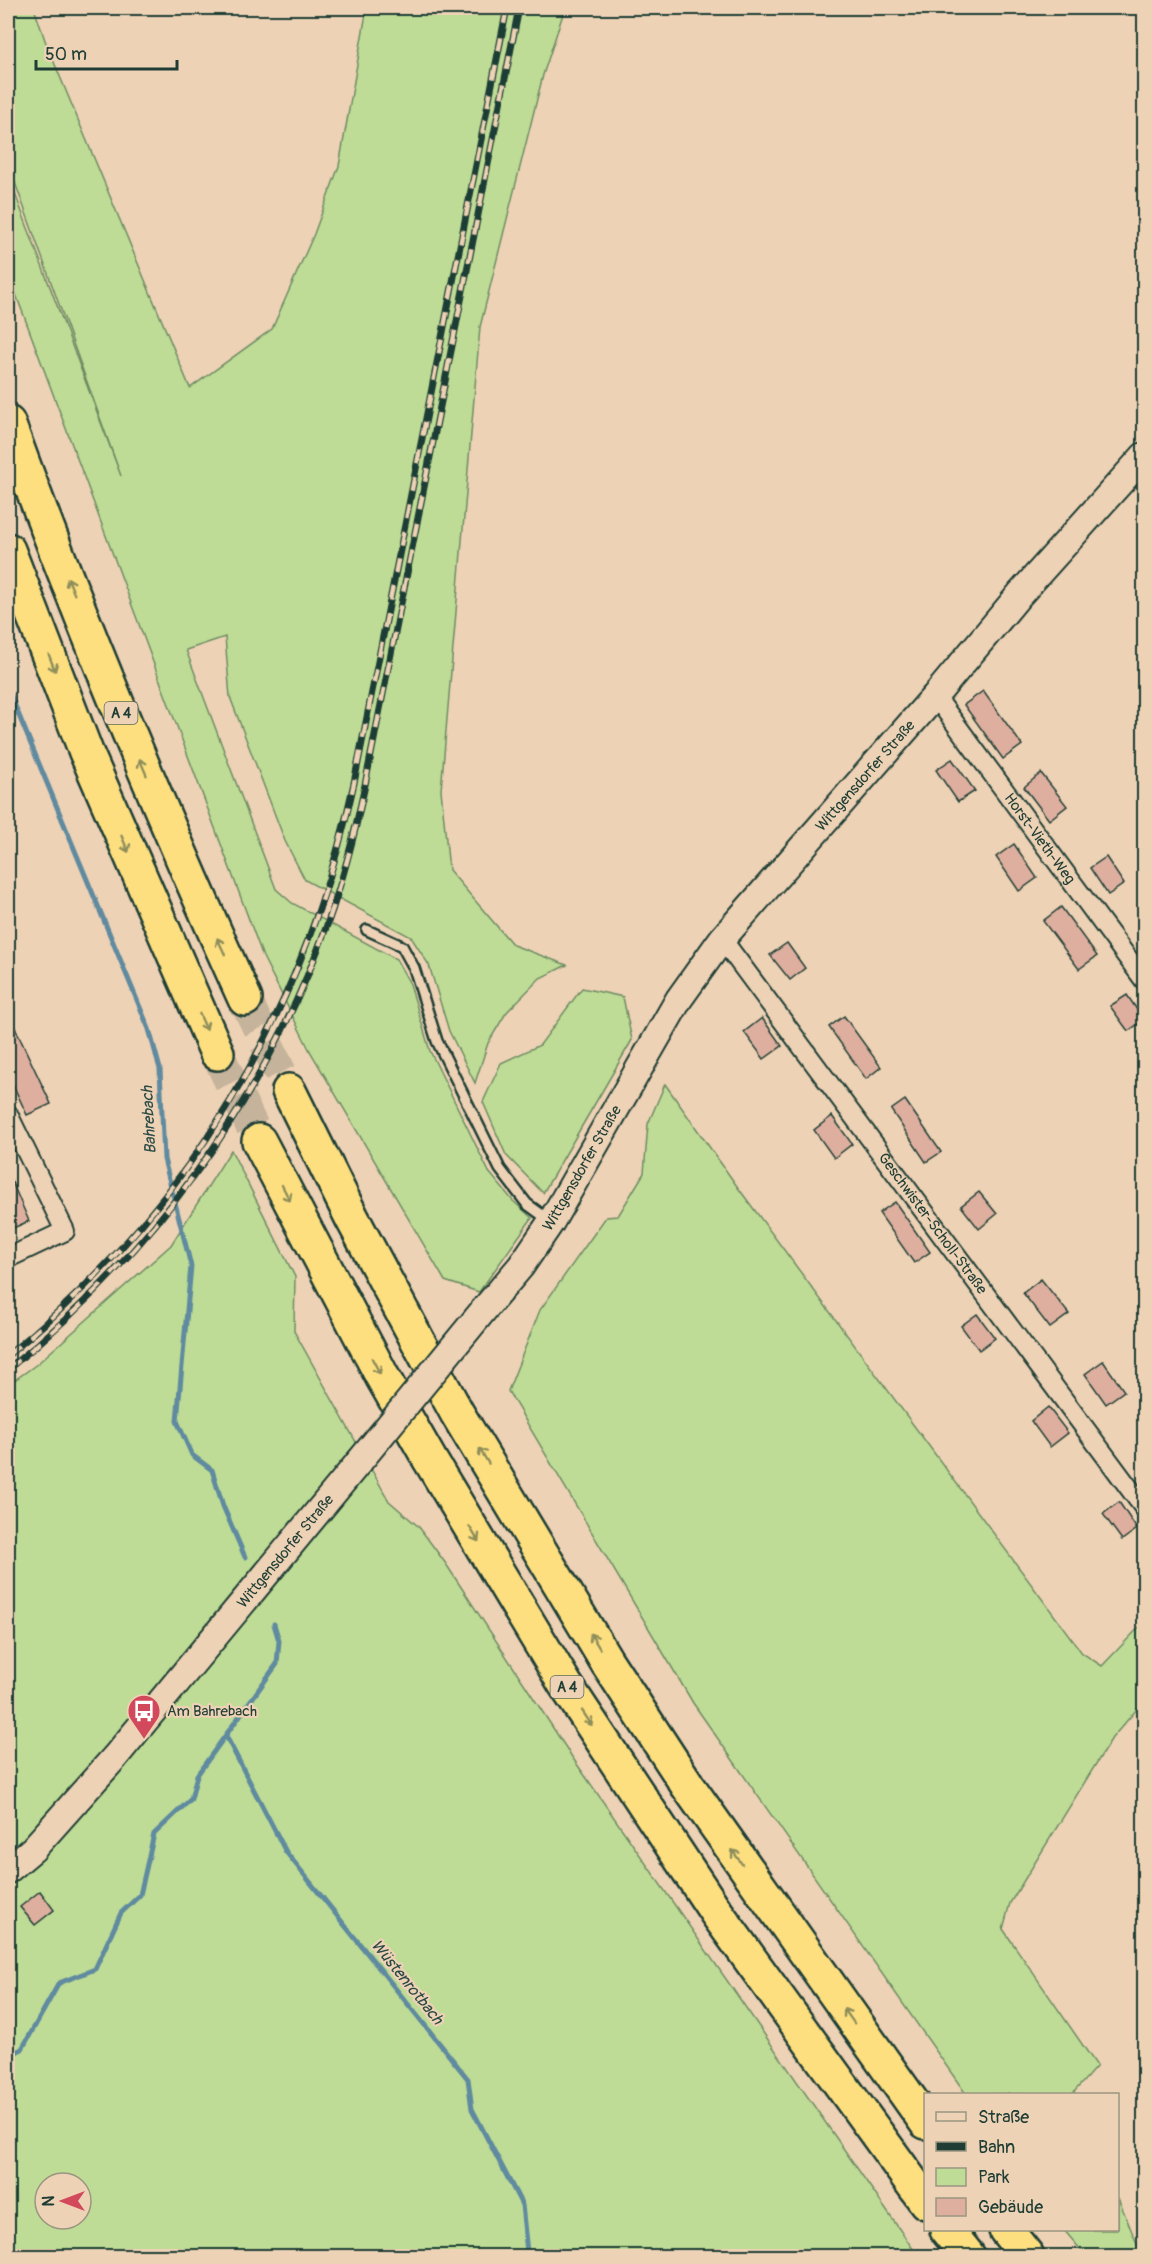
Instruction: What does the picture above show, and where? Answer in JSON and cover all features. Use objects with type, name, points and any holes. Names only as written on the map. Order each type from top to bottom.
[{"type":"highway","name":"A 4","points":[[8,423],[127,729],[186,871],[245,999]]},
{"type":"highway","points":[[8,550],[91,763],[217,1053]]},
{"type":"highway","points":[[289,1091],[352,1218],[457,1413],[607,1662],[688,1786],[924,2119]]},
{"type":"highway","name":"A 4","points":[[259,1141],[382,1376],[565,1684],[716,1912],[924,2199]]},
{"type":"highway","points":[[949,2231],[968,2256]]},
{"type":"highway","points":[[1008,2231],[1027,2256]]},
{"type":"street","name":"Wittgensdorfer Straße","points":[[8,1870],[33,1849],[115,1757],[520,1266],[551,1222],[679,999],[722,939],[936,696],[1020,594],[1142,466]]},
{"type":"street","name":"Horst-Vieth-Weg","points":[[936,696],[1144,980]]},
{"type":"street","name":"Geschwister-Scholl-Straße","points":[[722,939],[1144,1508]]},
{"type":"street","points":[[8,1114],[65,1231],[8,1258]]},
{"type":"lane","points":[[367,930],[402,946],[414,968],[437,1041],[500,1169],[527,1204],[551,1222]]},
{"type":"green space","points":[[8,8],[34,8],[46,43],[190,388],[272,329],[314,234],[339,166],[367,8],[565,8],[543,75],[480,327],[441,790],[449,870],[513,945],[567,965],[540,978],[506,1013],[488,1043],[475,1083],[449,1031],[429,965],[411,937],[305,880],[285,841],[230,697],[225,637],[186,650],[276,889],[292,903],[396,959],[410,984],[430,1051],[489,1172],[513,1201],[532,1218],[479,1292],[445,1281],[310,1051],[263,957],[8,273],[8,175],[121,476],[8,163]]},
{"type":"green space","points":[[582,988],[623,997],[632,1040],[543,1193],[506,1155],[483,1102],[501,1063],[540,1045]]},
{"type":"green space","points":[[665,1084],[739,1189],[1082,1653],[1102,1666],[1144,1622],[1144,1701],[1112,1738],[1010,1903],[1003,1929],[1097,2066],[1074,2093],[965,2093],[693,1703],[508,1391],[540,1310],[606,1217],[618,1216],[644,1173],[648,1124]]},
{"type":"green space","points":[[231,1150],[295,1277],[294,1331],[389,1501],[419,1527],[446,1564],[572,1757],[918,2256],[8,2256],[8,1385],[37,1364],[171,1245]]},
{"type":"green space","points":[[1119,2200],[1142,2256],[1086,2256],[1065,2231],[1119,2231]]},
{"type":"building","points":[[983,691],[1022,745],[1003,759],[964,705]]},
{"type":"building","points":[[952,759],[975,791],[958,802],[936,770]]},
{"type":"building","points":[[1041,773],[1067,806],[1049,820],[1024,787]]},
{"type":"building","points":[[1014,844],[1037,878],[1019,891],[996,857]]},
{"type":"building","points":[[1106,857],[1124,884],[1108,895],[1090,868]]},
{"type":"building","points":[[1061,907],[1097,956],[1079,969],[1043,921]]},
{"type":"building","points":[[787,943],[805,968],[790,980],[770,955]]},
{"type":"building","points":[[1127,995],[1144,1020],[1128,1031],[1110,1006]]},
{"type":"building","points":[[8,1013],[51,1104],[27,1115],[8,1074]]},
{"type":"building","points":[[844,1016],[881,1067],[866,1079],[829,1027]]},
{"type":"building","points":[[762,1018],[782,1046],[764,1059],[744,1032]]},
{"type":"building","points":[[905,1100],[941,1152],[926,1162],[891,1110]]},
{"type":"building","points":[[832,1116],[852,1144],[834,1158],[814,1130]]},
{"type":"building","points":[[8,1173],[29,1221],[11,1229],[8,1221]]},
{"type":"building","points":[[979,1192],[997,1214],[979,1229],[961,1206]]},
{"type":"building","points":[[895,1202],[930,1252],[914,1263],[879,1213]]},
{"type":"building","points":[[1041,1279],[1069,1314],[1050,1328],[1023,1293]]},
{"type":"building","points":[[977,1314],[995,1338],[979,1350],[961,1326]]},
{"type":"building","points":[[1103,1361],[1124,1391],[1106,1404],[1085,1374]]},
{"type":"building","points":[[1048,1407],[1068,1433],[1050,1447],[1031,1421]]},
{"type":"building","points":[[1119,1502],[1137,1529],[1122,1540],[1103,1514]]},
{"type":"building","points":[[40,1891],[54,1910],[35,1925],[20,1907]]},
{"type":"waterway","name":"Bahrebach","points":[[8,689],[149,1029],[160,1069],[164,1159],[191,1266],[177,1421],[192,1455],[212,1470],[223,1506],[245,1557]]},
{"type":"waterway","name":"Bahrebach","points":[[8,2056],[22,2049],[59,1983],[95,1969],[121,1913],[140,1895],[154,1834],[191,1799],[197,1775],[277,1664],[279,1641],[274,1624]]},
{"type":"waterway","name":"Wüstenrotbach","points":[[226,1736],[286,1852],[468,2079],[472,2109],[522,2205],[527,2252],[533,2256]]},
{"type":"tunnel","points":[[245,999],[289,1091]]},
{"type":"tunnel","points":[[217,1053],[259,1141]]},
{"type":"railway","points":[[8,1355],[74,1297],[133,1235],[185,1169],[231,1100],[271,1026],[305,949],[332,868],[354,783],[507,8]]},
{"type":"railway","points":[[8,1369],[61,1324],[110,1275],[156,1224],[198,1170],[237,1112],[271,1052],[301,990],[327,925],[348,856],[365,785],[519,8]]},
{"type":"place","name":"Am Bahrebach","points":[[144,1740]]}]
